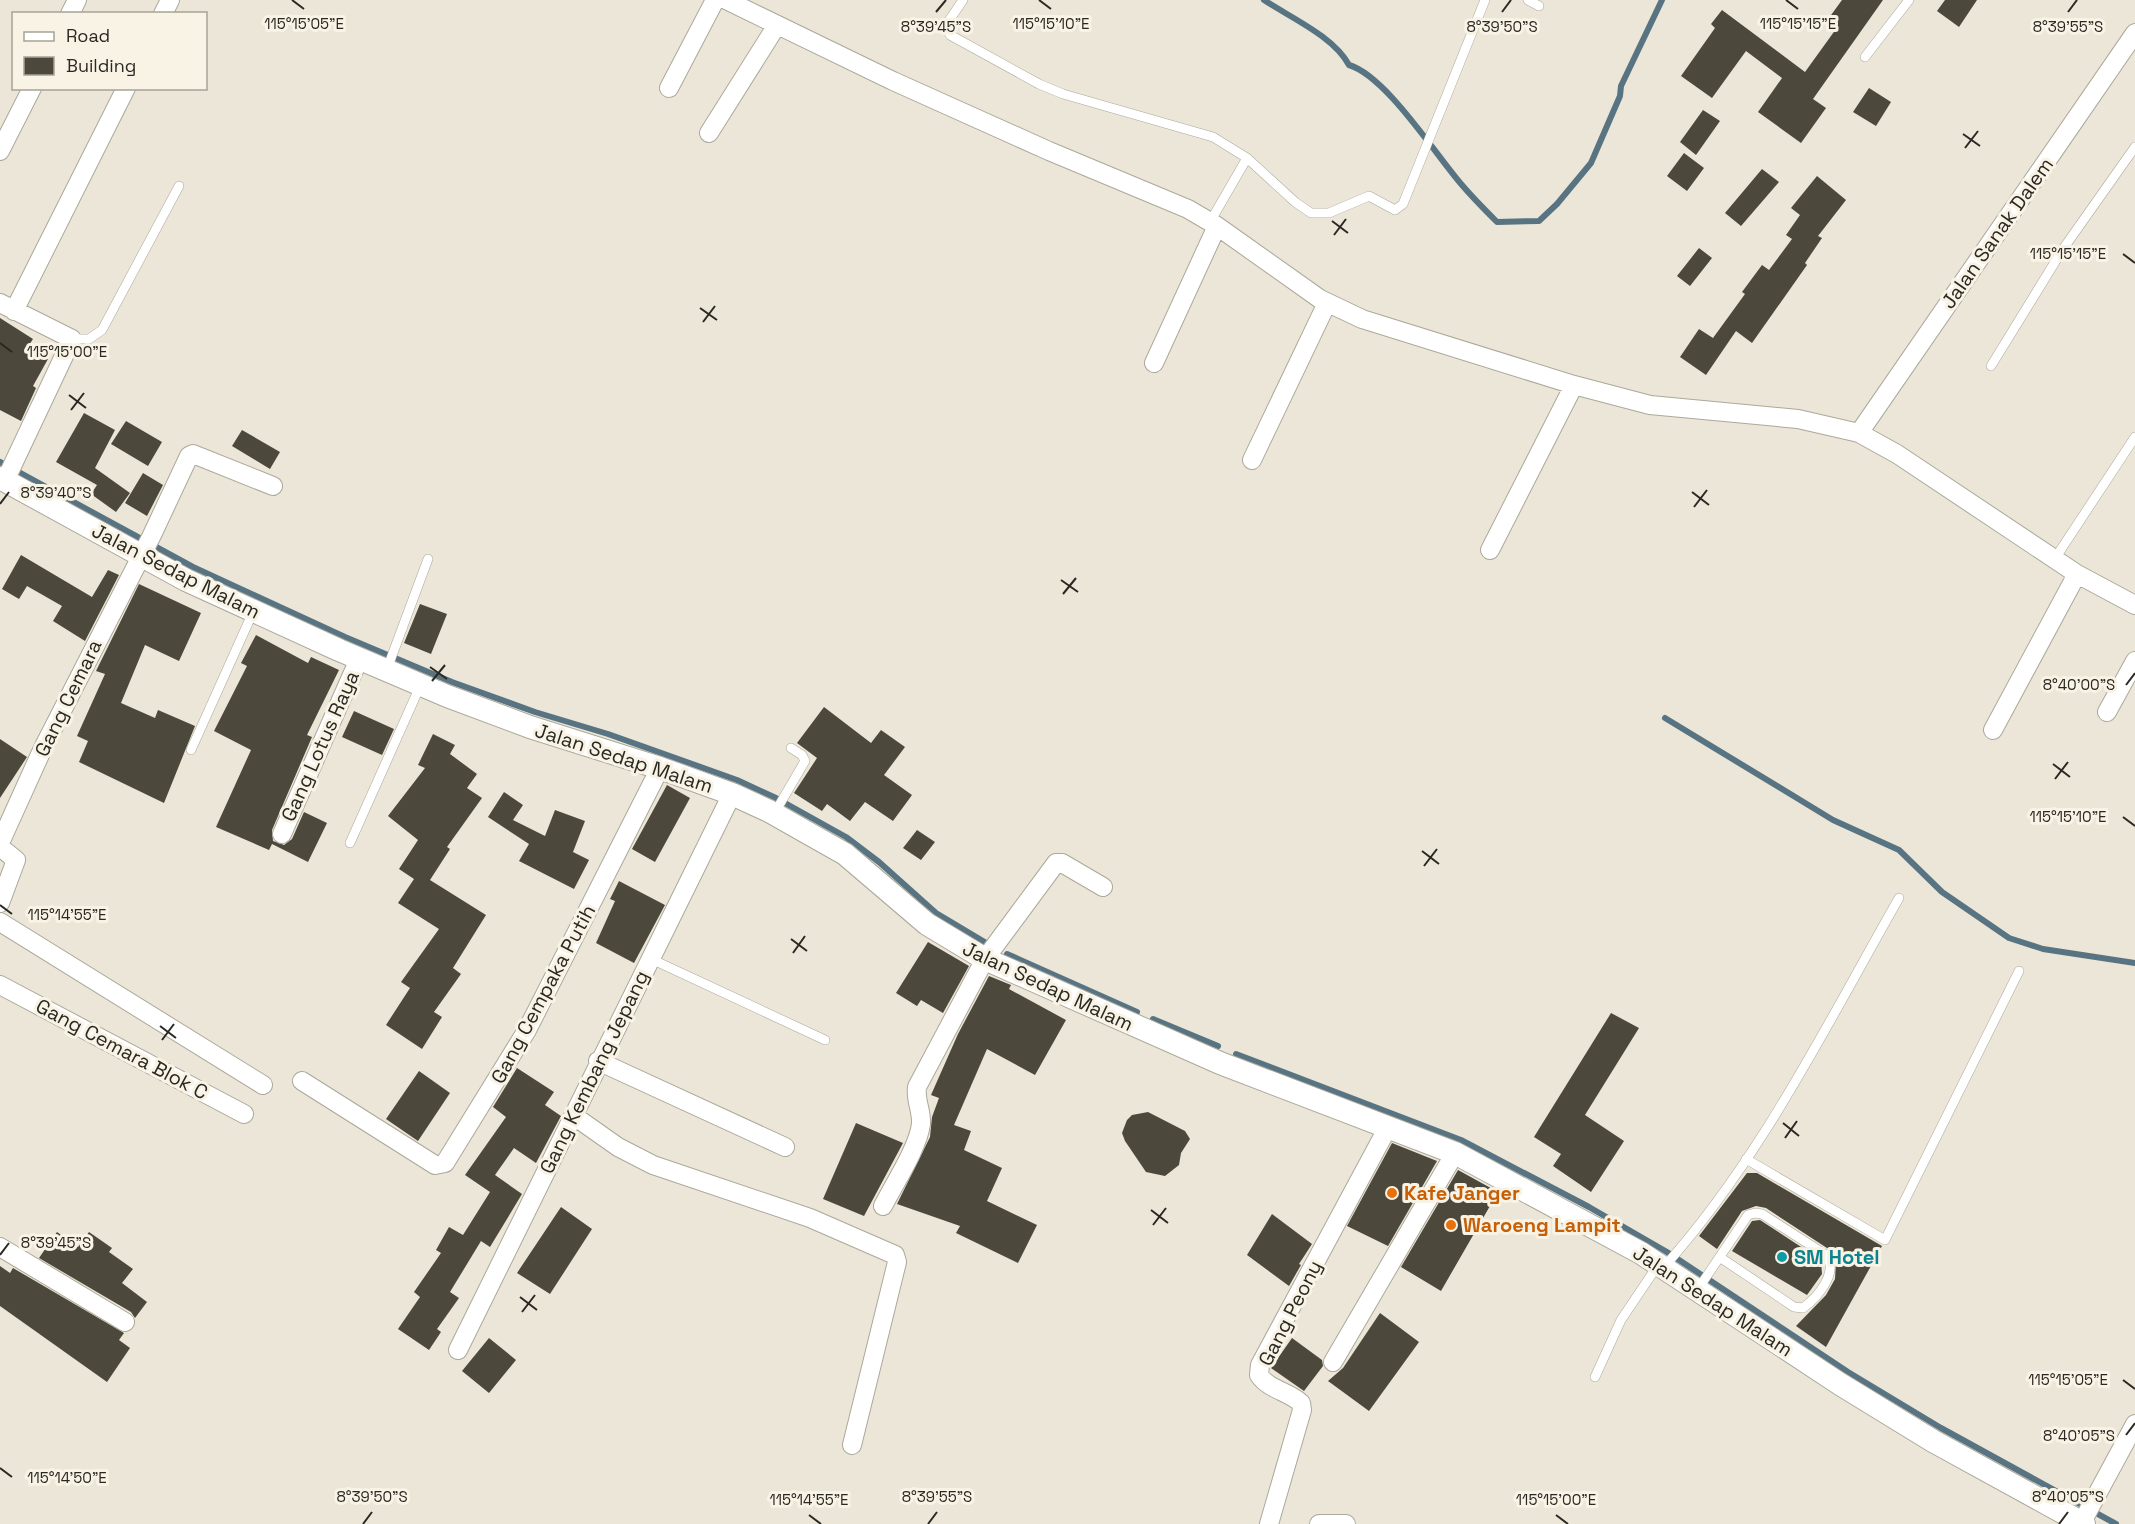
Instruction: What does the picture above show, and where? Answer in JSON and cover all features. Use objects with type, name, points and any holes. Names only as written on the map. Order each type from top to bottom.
[{"type":"street","points":[[669,88],[715,0]]},
{"type":"street","points":[[726,0],[1049,151],[1162,196],[1214,224],[1327,303],[1362,319],[1574,385],[1650,405],[1798,419],[1859,433],[1898,454],[2054,560],[2135,605]]},
{"type":"street","points":[[709,133],[777,25]]},
{"type":"street","name":"Jalan Sanak Dalem","points":[[1859,433],[2135,33]]},
{"type":"street","points":[[0,151],[31,90]]},
{"type":"street","points":[[7,473],[72,339],[7,307],[125,90]]},
{"type":"street","points":[[1154,363],[1214,224]]},
{"type":"street","points":[[1252,460],[1327,303]]},
{"type":"street","points":[[1490,550],[1574,385]]},
{"type":"street","name":"Gang Cemara","points":[[0,845],[43,747],[147,545],[189,456],[194,454],[273,486]]},
{"type":"street","name":"Jalan Sedap Malam","points":[[7,473],[147,545],[186,580],[359,658],[389,664],[421,684],[530,727],[660,768],[732,794],[780,804],[845,854],[927,924],[993,949],[1172,1044],[1455,1154],[1664,1264],[1933,1441],[2085,1517]]},
{"type":"street","points":[[1994,730],[2077,574]]},
{"type":"street","name":"Gang Lotus Raya","points":[[282,834],[359,658]]},
{"type":"street","points":[[2106,712],[2135,661]]},
{"type":"street","name":"Gang Cempaka Putih","points":[[302,1081],[435,1165],[444,1163],[527,1030],[660,768]]},
{"type":"street","name":"Gang Kembang Jepang","points":[[458,1350],[574,1116],[598,1061],[732,794]]},
{"type":"street","points":[[0,845],[16,860],[0,903]]},
{"type":"street","points":[[883,1206],[918,1136],[921,1123],[915,1099],[917,1087],[993,949],[1056,863],[1062,863],[1103,887]]},
{"type":"street","points":[[0,922],[263,1085]]},
{"type":"street","name":"Gang Cemara Blok C","points":[[0,985],[244,1114]]},
{"type":"street","points":[[598,1061],[785,1147]]},
{"type":"street","points":[[574,1116],[618,1147],[653,1165],[810,1218],[895,1255],[897,1262],[852,1445]]},
{"type":"street","name":"Gang Peony","points":[[1269,1524],[1302,1410],[1301,1403],[1295,1397],[1265,1384],[1259,1375],[1260,1365],[1388,1127]]},
{"type":"street","points":[[1333,1362],[1455,1154]]},
{"type":"street","points":[[0,1247],[125,1322]]},
{"type":"street","points":[[2085,1517],[2135,1424]]},
{"type":"street","points":[[1319,1524],[1346,1524]]},
{"type":"lane","points":[[963,0],[946,25],[950,35],[1039,84],[1063,94],[1213,137],[1246,158],[1295,202],[1311,213],[1329,213],[1369,196],[1395,210],[1403,204],[1424,145],[1485,0]]},
{"type":"lane","points":[[1528,0],[1539,6]]},
{"type":"lane","points":[[1865,57],[1909,0]]},
{"type":"lane","points":[[1990,366],[2063,249],[2135,147]]},
{"type":"lane","points":[[1214,224],[1246,158]]},
{"type":"lane","points":[[72,339],[89,339],[102,330],[179,186]]},
{"type":"lane","points":[[2054,560],[2135,437]]},
{"type":"lane","points":[[389,664],[399,643],[428,559]]},
{"type":"lane","points":[[191,750],[253,612]]},
{"type":"lane","points":[[350,843],[421,684]]},
{"type":"lane","points":[[780,804],[805,761],[802,755],[791,748]]},
{"type":"lane","points":[[1595,1377],[1621,1320],[1664,1264],[1679,1250],[1746,1159],[1778,1110],[1899,897]]},
{"type":"lane","points":[[649,958],[825,1040]]},
{"type":"lane","points":[[1746,1159],[1885,1240],[2019,970]]},
{"type":"lane","points":[[1700,1286],[1748,1215],[1755,1213],[1762,1214],[1826,1255],[1831,1262],[1832,1270],[1812,1302],[1803,1308],[1794,1307],[1721,1258]]},
{"type":"building","points":[[1842,0],[1883,0],[1813,99],[1826,108],[1801,143],[1758,112],[1782,78],[1746,51],[1712,98],[1681,76],[1715,28],[1711,24],[1722,10],[1805,72],[1836,29],[1826,22]]},
{"type":"building","points":[[1945,0],[1977,0],[1959,27],[1937,11]]},
{"type":"building","points":[[1869,88],[1891,102],[1876,126],[1853,112]]},
{"type":"building","points":[[1703,110],[1720,121],[1696,155],[1680,142]]},
{"type":"building","points":[[1684,153],[1704,168],[1687,191],[1667,176]]},
{"type":"building","points":[[1762,169],[1779,182],[1741,226],[1725,213]]},
{"type":"building","points":[[1817,176],[1846,200],[1818,236],[1822,238],[1805,263],[1807,265],[1752,343],[1736,331],[1706,375],[1680,357],[1699,329],[1713,338],[1745,294],[1742,292],[1762,265],[1769,270],[1792,239],[1786,235],[1800,215],[1791,208]]},
{"type":"building","points":[[1699,248],[1712,258],[1690,286],[1677,276]]},
{"type":"building","points":[[0,318],[33,339],[27,348],[48,359],[33,386],[36,388],[21,421],[0,410]]},
{"type":"building","points":[[84,413],[115,430],[95,468],[130,493],[116,512],[91,494],[97,485],[56,462]]},
{"type":"building","points":[[126,421],[162,442],[148,466],[111,444]]},
{"type":"building","points":[[242,430],[280,452],[270,469],[232,446]]},
{"type":"building","points":[[143,473],[163,485],[147,516],[125,503]]},
{"type":"building","points":[[21,555],[92,597],[108,570],[119,575],[85,641],[53,621],[62,606],[27,586],[19,599],[2,589]]},
{"type":"building","points":[[139,584],[201,613],[179,661],[145,645],[121,703],[155,718],[158,710],[195,726],[164,803],[79,762],[88,741],[77,736],[105,674],[96,671]]},
{"type":"building","points":[[420,604],[447,614],[431,654],[404,643]]},
{"type":"building","points":[[256,635],[308,663],[311,657],[339,670],[307,735],[312,737],[272,830],[273,841],[284,845],[292,839],[304,812],[327,823],[308,862],[272,844],[269,850],[216,827],[251,750],[214,731],[247,666],[241,663]]},
{"type":"building","points":[[824,707],[871,743],[881,730],[905,747],[884,775],[912,795],[893,821],[865,802],[850,821],[827,804],[822,811],[794,793],[817,758],[797,743]]},
{"type":"building","points":[[354,711],[394,729],[382,755],[342,737]]},
{"type":"building","points":[[433,734],[455,745],[450,754],[477,774],[467,788],[482,798],[447,847],[450,849],[430,880],[486,915],[453,968],[461,974],[434,1012],[442,1017],[422,1049],[386,1025],[410,988],[401,982],[439,929],[398,903],[414,879],[399,869],[418,840],[388,816],[425,768],[418,765]]},
{"type":"building","points":[[0,739],[27,757],[0,798]]},
{"type":"building","points":[[667,785],[690,798],[655,862],[632,849]]},
{"type":"building","points":[[504,792],[523,805],[513,820],[545,836],[555,810],[585,821],[573,852],[589,860],[574,889],[519,861],[529,844],[488,817]]},
{"type":"building","points":[[917,830],[935,842],[921,860],[903,848]]},
{"type":"building","points":[[619,881],[665,905],[634,963],[596,943],[615,901],[610,899]]},
{"type":"building","points":[[928,942],[969,966],[943,1013],[921,1000],[917,1006],[896,993]]},
{"type":"building","points":[[989,976],[1011,985],[1009,989],[1066,1020],[1035,1075],[987,1049],[954,1125],[971,1131],[964,1150],[1002,1168],[987,1201],[1037,1225],[1018,1263],[956,1233],[960,1226],[897,1204],[930,1137],[932,1117],[939,1098],[931,1095],[958,1034]]},
{"type":"building","points":[[1611,1013],[1639,1028],[1585,1115],[1624,1141],[1591,1192],[1553,1166],[1561,1154],[1534,1137]]},
{"type":"building","points":[[517,1068],[554,1092],[545,1105],[561,1116],[536,1163],[514,1148],[495,1175],[522,1194],[490,1247],[481,1241],[450,1292],[459,1298],[437,1329],[441,1332],[429,1350],[398,1329],[420,1297],[414,1292],[441,1253],[436,1250],[449,1227],[463,1235],[490,1192],[465,1175],[506,1117],[493,1107]]},
{"type":"building","points":[[419,1071],[450,1093],[418,1141],[386,1119]]},
{"type":"building","points":[[1148,1112],[1185,1131],[1190,1139],[1181,1153],[1179,1165],[1165,1176],[1146,1172],[1122,1133],[1127,1120],[1132,1115]]},
{"type":"building","points":[[856,1123],[903,1143],[864,1216],[823,1199]]},
{"type":"building","name":"Kafe Janger","points":[[1392,1143],[1437,1161],[1388,1246],[1347,1226]]},
{"type":"building","name":"Waroeng Lampit","points":[[1458,1170],[1498,1192],[1441,1291],[1401,1267]]},
{"type":"building","points":[[1747,1173],[1757,1173],[1882,1246],[1826,1347],[1796,1326],[1826,1295],[1835,1279],[1836,1261],[1830,1250],[1766,1208],[1756,1206],[1742,1211],[1717,1249],[1699,1236]]},
{"type":"building","points":[[561,1207],[592,1229],[550,1294],[517,1273]]},
{"type":"building","points":[[1272,1214],[1312,1244],[1289,1286],[1247,1255]]},
{"type":"building","name":"SM Hotel","points":[[1760,1220],[1821,1260],[1822,1274],[1807,1295],[1732,1251],[1752,1221]]},
{"type":"building","points":[[57,1232],[78,1247],[89,1232],[112,1248],[109,1252],[133,1269],[122,1283],[147,1302],[135,1318],[131,1312],[39,1258]]},
{"type":"building","points":[[0,1266],[10,1273],[13,1268],[124,1333],[119,1340],[130,1348],[107,1382],[0,1306]]},
{"type":"building","points":[[1380,1313],[1419,1342],[1369,1411],[1328,1381],[1343,1368]]},
{"type":"building","points":[[489,1338],[516,1360],[489,1393],[462,1371]]},
{"type":"building","points":[[1292,1338],[1322,1360],[1323,1366],[1304,1391],[1271,1368]]},
{"type":"waterway","points":[[1264,0],[1322,36],[1333,45],[1349,65],[1363,72],[1378,84],[1409,118],[1462,185],[1497,222],[1539,221],[1557,204],[1591,163],[1620,96],[1621,86],[1662,0]]},
{"type":"waterway","points":[[0,462],[193,567],[345,637],[452,682],[737,780],[776,798],[846,837],[879,862],[936,913],[988,944]]},
{"type":"waterway","points":[[1665,718],[1833,820],[1899,850],[1942,892],[2009,938],[2043,949],[2135,963]]},
{"type":"waterway","points":[[1007,954],[1137,1012]]},
{"type":"waterway","points":[[1153,1019],[1218,1046]]},
{"type":"waterway","points":[[1236,1054],[1461,1140],[1589,1207],[1667,1252],[1848,1372],[1941,1428],[2116,1524]]},
{"type":"place","name":"Kafe Janger","points":[[1392,1193]]},
{"type":"place","name":"Waroeng Lampit","points":[[1451,1225]]},
{"type":"place","name":"SM Hotel","points":[[1782,1257]]}]
